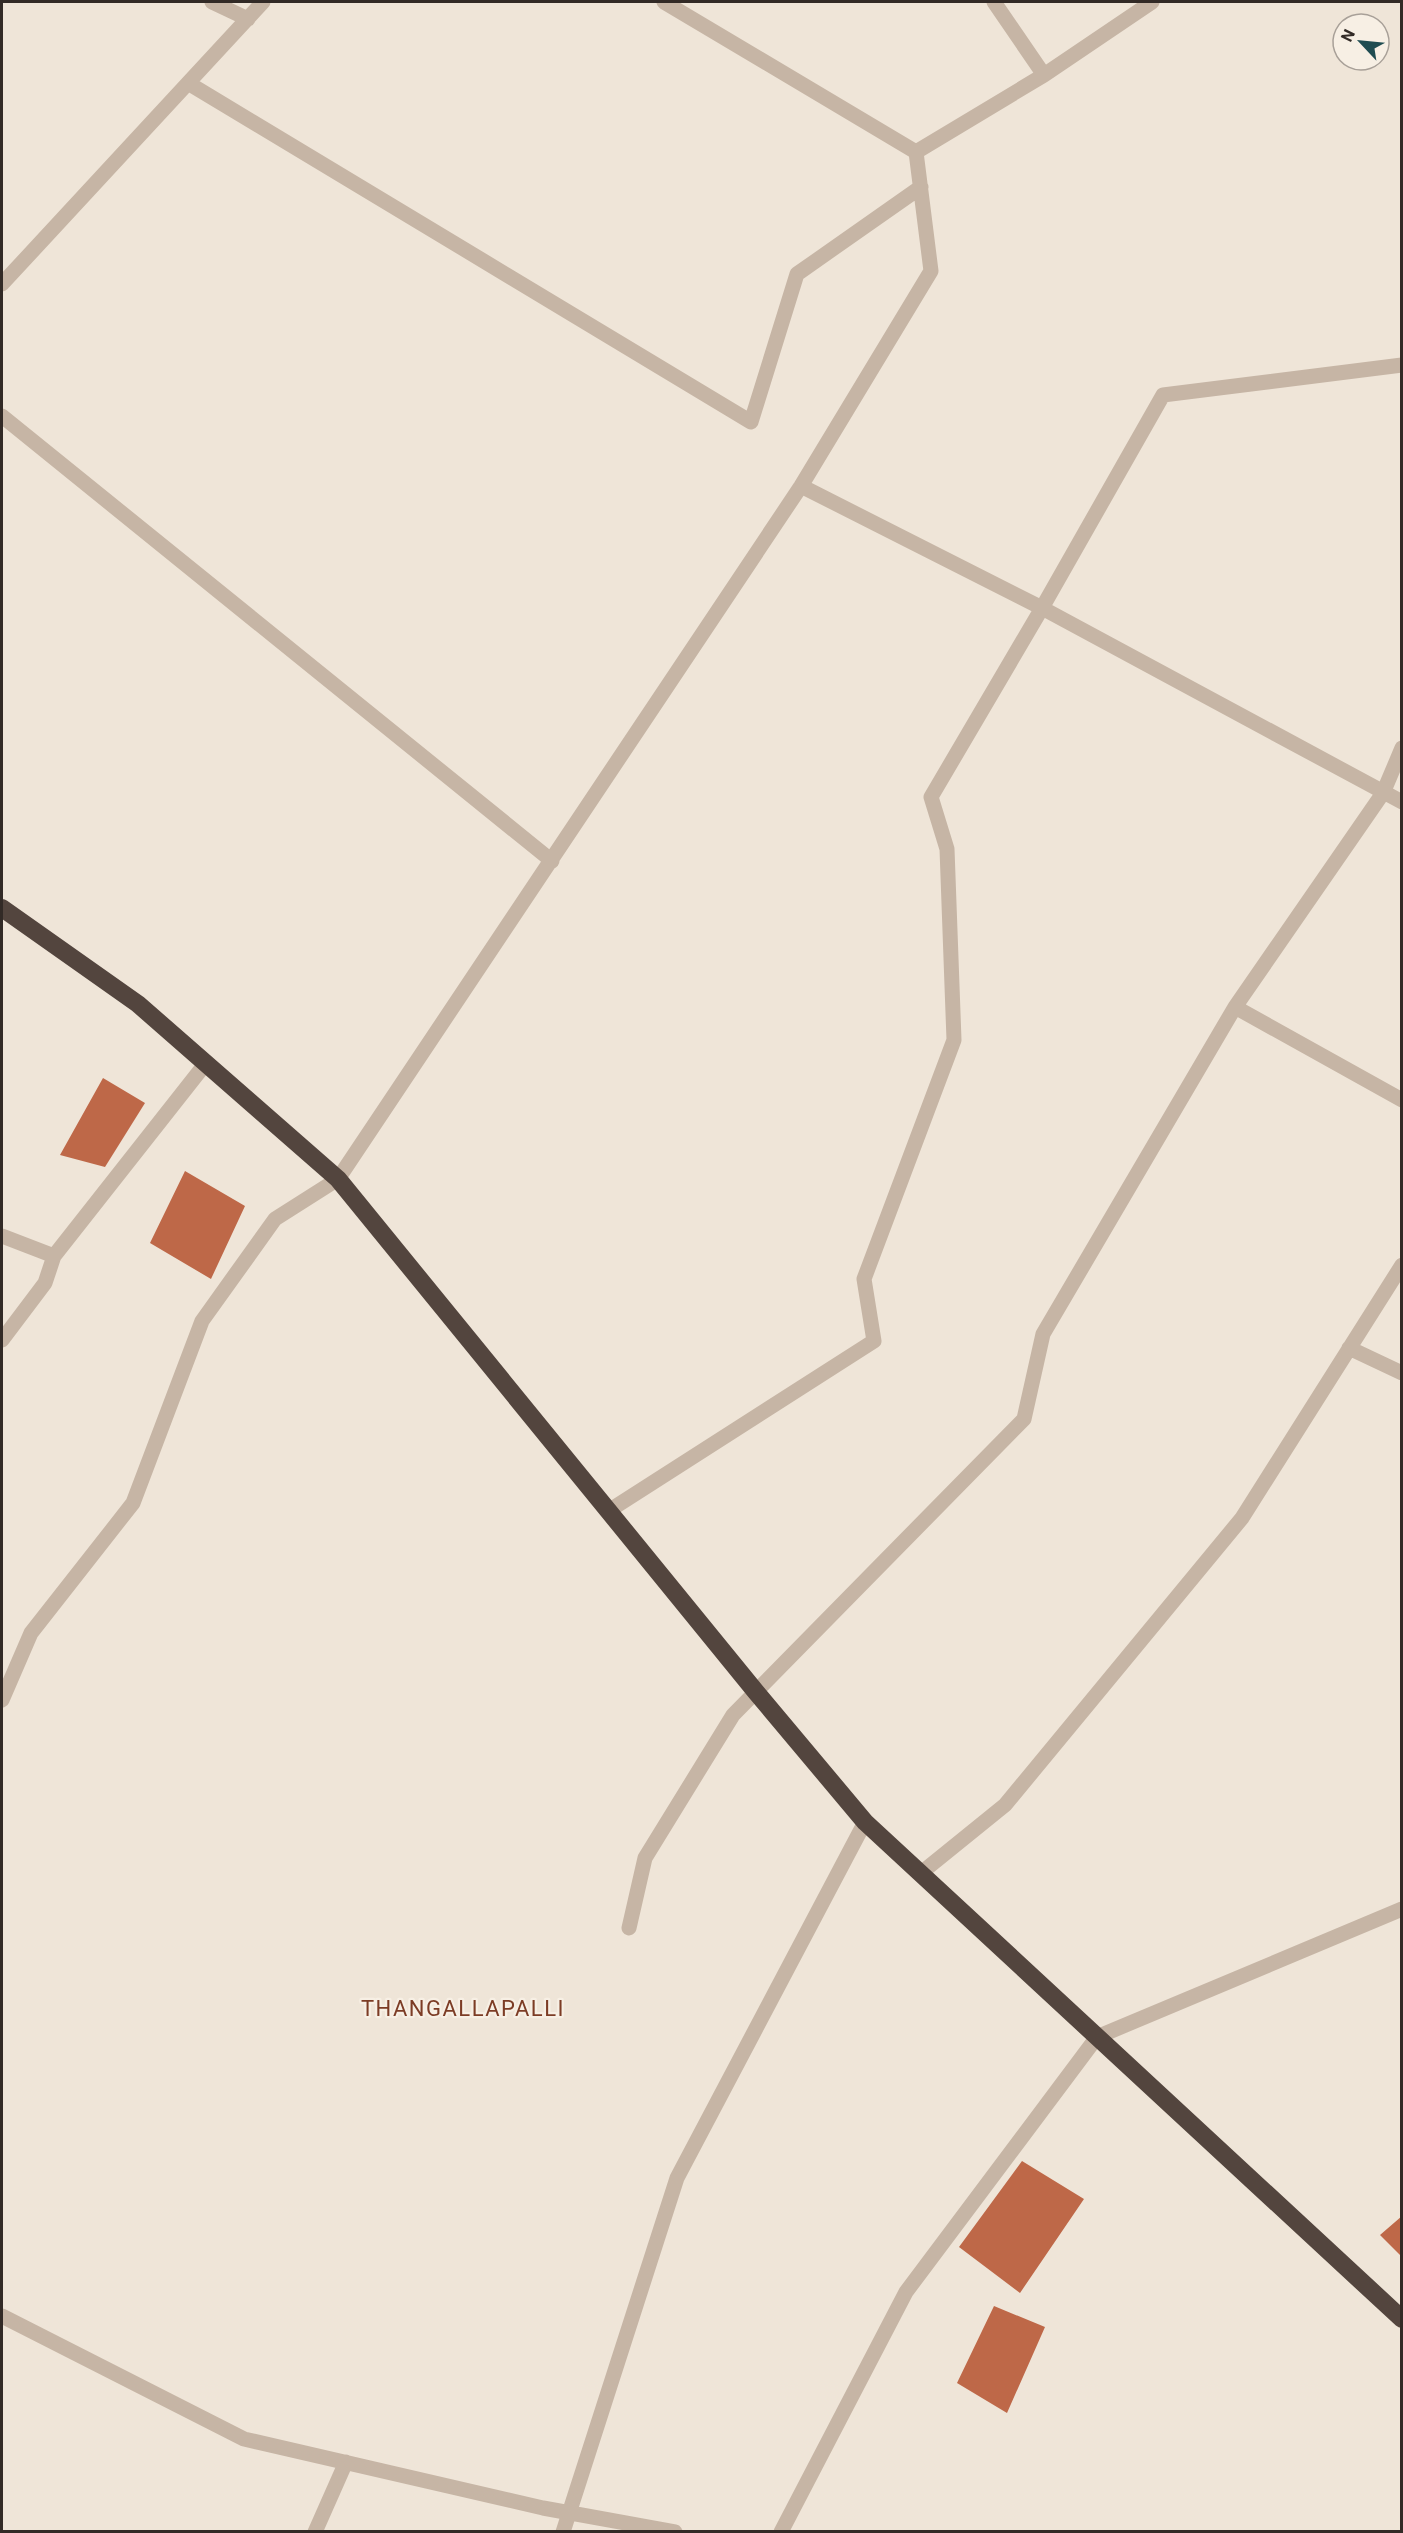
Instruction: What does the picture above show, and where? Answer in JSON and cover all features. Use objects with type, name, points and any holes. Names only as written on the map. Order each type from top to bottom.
[{"type":"highway","points":[[2,908],[138,1005],[338,1179],[756,1692],[866,1822],[1401,2319]]},
{"type":"street","points":[[213,2],[248,18]]},
{"type":"street","points":[[2,284],[263,2]]},
{"type":"street","points":[[664,2],[916,152]]},
{"type":"street","points":[[994,2],[1044,75]]},
{"type":"street","points":[[916,152],[1044,75],[1152,2]]},
{"type":"street","points":[[188,82],[751,422],[797,274],[921,187]]},
{"type":"street","points":[[2,1700],[31,1633],[134,1503],[202,1321],[275,1219],[338,1179],[801,486],[931,271],[916,152]]},
{"type":"street","points":[[610,1510],[874,1341],[864,1279],[954,1040],[947,849],[931,797],[1163,395],[1401,365]]},
{"type":"street","points":[[2,416],[552,861]]},
{"type":"street","points":[[801,486],[1042,608],[1401,802]]},
{"type":"street","points":[[629,1928],[645,1858],[733,1714],[1024,1419],[1043,1334],[1235,1007],[1383,793],[1401,748]]},
{"type":"street","points":[[1235,1007],[1401,1100]]},
{"type":"street","points":[[2,1340],[45,1283],[54,1256],[206,1063]]},
{"type":"street","points":[[2,1236],[54,1256]]},
{"type":"street","points":[[921,1873],[1005,1805],[1242,1518],[1401,1265]]},
{"type":"street","points":[[1349,1348],[1401,1374]]},
{"type":"street","points":[[563,2532],[677,2178],[866,1822]]},
{"type":"street","points":[[781,2532],[906,2292],[1097,2037],[1401,1909]]},
{"type":"street","points":[[2,2316],[244,2439],[570,2512],[675,2532]]},
{"type":"street","points":[[315,2532],[346,2462]]},
{"type":"building","points":[[103,1078],[145,1103],[105,1167],[60,1155]]},
{"type":"building","points":[[185,1171],[245,1206],[211,1279],[150,1243]]},
{"type":"building","points":[[1022,2161],[1084,2199],[1020,2293],[959,2247]]},
{"type":"building","points":[[1402,2216],[1402,2257],[1380,2235]]},
{"type":"building","points":[[994,2306],[1045,2327],[1007,2413],[957,2383]]},
{"type":"district","name":"THANGALLAPALLI","points":[[463,2008]]}]
